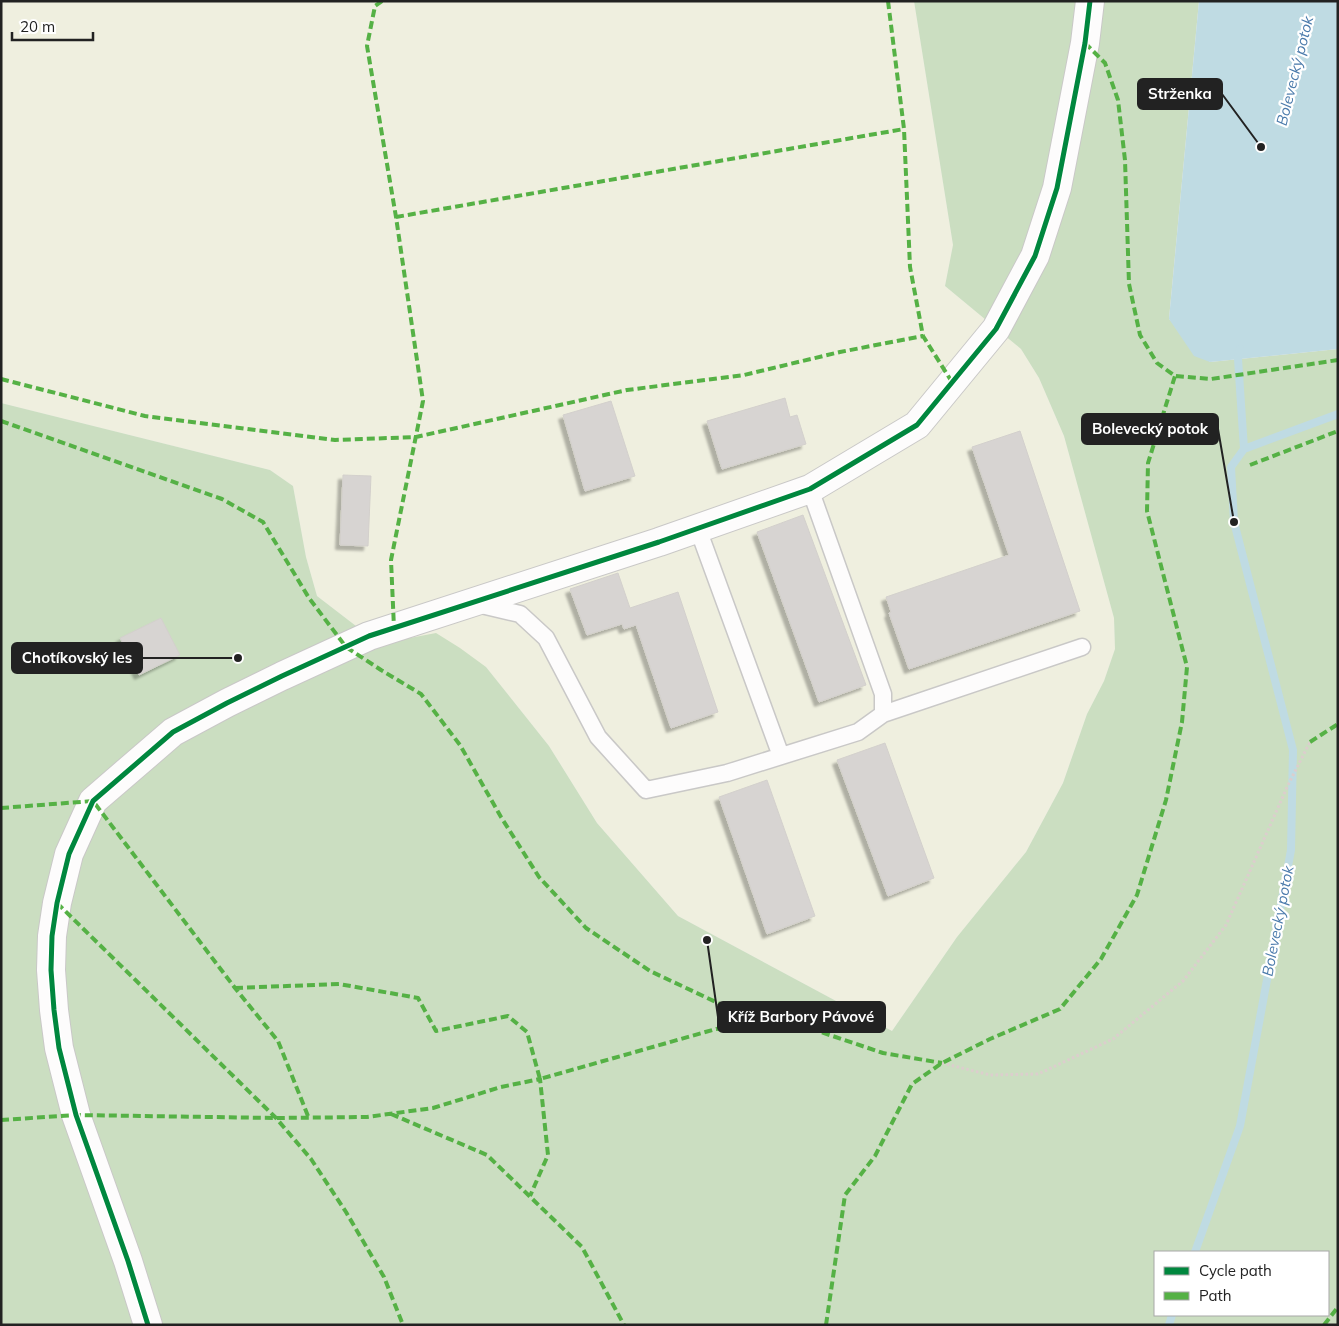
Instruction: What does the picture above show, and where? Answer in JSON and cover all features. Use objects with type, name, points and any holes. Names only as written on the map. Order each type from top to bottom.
[{"type":"street","points":[[148,1325],[76,1115],[59,1048],[54,1010],[51,970],[52,936],[57,904],[69,854],[93,801],[174,732],[250,692],[369,636],[698,529],[810,489],[917,425],[996,329],[1035,256],[1057,188],[1085,43],[1090,1]]},
{"type":"lane","points":[[810,489],[884,694],[883,714]]},
{"type":"lane","points":[[698,529],[781,756]]},
{"type":"lane","points":[[473,603],[520,614],[546,638],[598,737],[646,790],[728,773],[858,732],[883,714],[1082,647]]},
{"type":"path","points":[[942,1063],[990,1075],[1038,1074],[1113,1038],[1182,981],[1226,925],[1288,785],[1310,742]]},
{"type":"green space","points":[[1,1],[914,1],[953,245],[945,286],[1021,349],[1039,378],[1064,436],[1114,618],[1115,649],[1104,681],[1087,714],[1063,783],[1026,852],[957,937],[892,1031],[678,916],[597,823],[549,746],[486,667],[369,636],[317,596],[306,557],[293,486],[270,470],[1,403]]},
{"type":"green space","points":[[914,1],[1199,1],[1169,319],[1210,362],[1338,349],[1338,1325],[1,1325],[1,403],[270,470],[293,486],[306,557],[317,596],[369,636],[389,642],[436,633],[486,667],[549,746],[597,823],[678,916],[892,1031],[957,937],[1026,852],[1063,783],[1087,714],[1104,681],[1115,649],[1114,618],[1064,436],[1039,378],[1021,349],[945,286],[953,245]]},
{"type":"water","points":[[1199,1],[1338,1],[1338,349],[1210,362],[1194,356],[1169,319]]},
{"type":"building","points":[[785,398],[790,417],[797,415],[806,444],[722,469],[707,421]]},
{"type":"building","points":[[611,401],[635,476],[585,491],[563,415]]},
{"type":"building","points":[[1020,431],[1080,611],[909,669],[889,613],[891,612],[886,597],[1009,555],[972,447]]},
{"type":"building","points":[[343,475],[371,476],[368,546],[340,545]]},
{"type":"building","points":[[803,515],[866,685],[819,702],[757,532]]},
{"type":"building","points":[[618,573],[630,608],[678,592],[718,712],[671,728],[636,625],[624,629],[622,624],[587,635],[570,589]]},
{"type":"building","points":[[161,618],[180,655],[139,675],[120,638]]},
{"type":"building","points":[[885,743],[934,878],[888,896],[837,760]]},
{"type":"building","points":[[767,780],[815,916],[767,934],[719,797]]},
{"type":"waterway","name":"Bolevecký potok","points":[[1195,1251],[1240,1126],[1291,850],[1293,750],[1234,522],[1231,467],[1244,449],[1238,359],[1240,349]]},
{"type":"waterway","points":[[1244,449],[1338,414]]},
{"type":"waterway","name":"Bolevecký potok","points":[[1169,1325],[1172,1316]]},
{"type":"marked path","points":[[382,1],[375,6],[367,46],[396,217],[423,401],[391,560],[394,628]]},
{"type":"marked path","points":[[888,1],[904,129],[910,267],[923,336],[952,382]]},
{"type":"marked path","points":[[1085,43],[1105,63],[1118,100],[1125,160],[1129,284],[1140,335],[1157,363],[1175,376],[1211,379],[1338,360]]},
{"type":"marked path","points":[[396,217],[904,129]]},
{"type":"marked path","points":[[1,379],[145,416],[335,440],[416,437],[627,390],[744,375],[840,352],[923,336]]},
{"type":"marked path","points":[[826,1325],[845,1195],[875,1156],[912,1084],[942,1063],[990,1039],[1060,1009],[1101,959],[1137,895],[1166,800],[1182,722],[1187,667],[1147,511],[1148,463],[1175,376]]},
{"type":"marked path","points":[[1,421],[222,499],[263,522],[309,598],[346,647],[421,694],[460,745],[501,817],[539,877],[586,928],[650,971],[720,1004],[794,1023],[883,1053],[942,1063]]},
{"type":"marked path","points":[[1250,465],[1338,431]]},
{"type":"marked path","points":[[1310,742],[1338,724]]},
{"type":"marked path","points":[[1,808],[93,801],[235,988],[278,1041],[308,1116]]},
{"type":"marked path","points":[[57,903],[276,1118],[311,1159],[346,1212],[384,1277],[403,1325]]},
{"type":"marked path","points":[[235,988],[339,984],[418,998],[436,1031],[508,1016],[527,1032],[540,1079],[716,1029],[787,1024]]},
{"type":"marked path","points":[[1,1120],[76,1115],[276,1118],[367,1117],[433,1108],[501,1087],[540,1079],[548,1155],[530,1196]]},
{"type":"marked path","points":[[391,1114],[487,1155],[582,1247],[624,1325]]},
{"type":"marked path","points":[[1324,1325],[1338,1307]]},
{"type":"cycle path","points":[[148,1325],[128,1261],[76,1115],[59,1048],[54,1010],[51,970],[52,936],[57,903],[69,854],[93,801],[173,732],[282,676],[369,636],[659,542],[810,489],[917,425],[996,329],[1035,256],[1057,188],[1085,43],[1090,1]]},
{"type":"place","name":"Strženka","points":[[1261,147]]},
{"type":"place","name":"Bolevecký potok","points":[[1234,522]]},
{"type":"place","name":"Chotíkovský les","points":[[238,658]]},
{"type":"place","name":"Kříž Barbory Pávové","points":[[707,940]]}]
